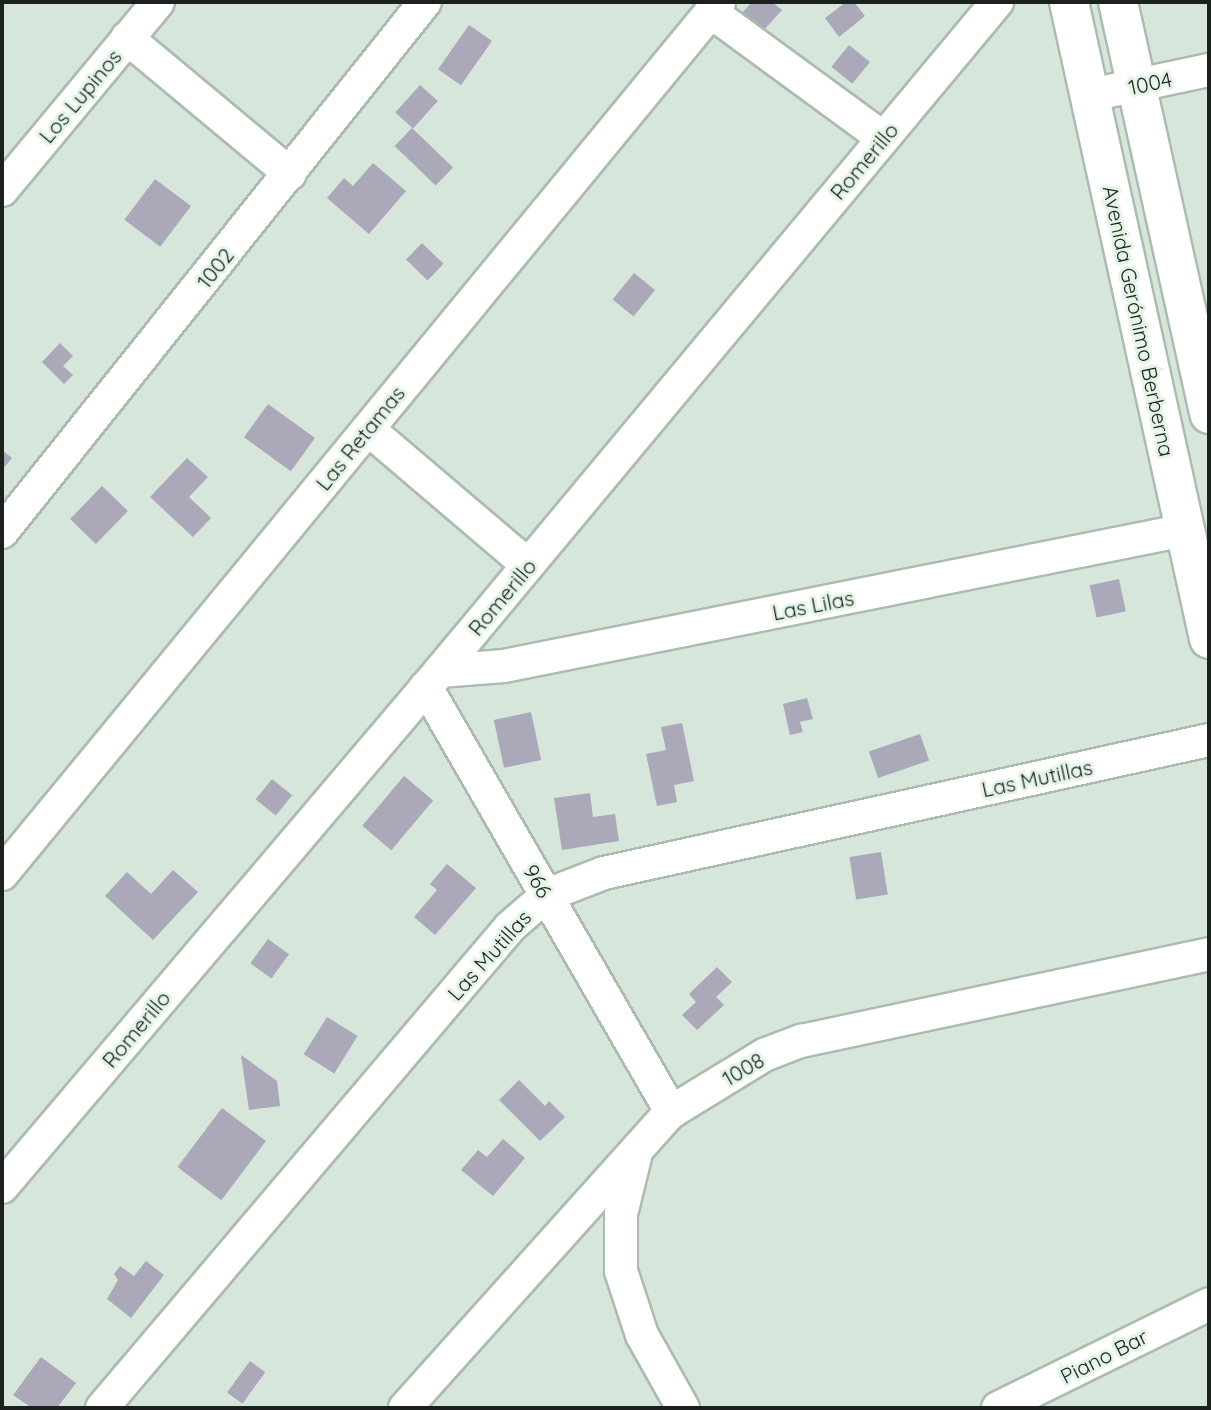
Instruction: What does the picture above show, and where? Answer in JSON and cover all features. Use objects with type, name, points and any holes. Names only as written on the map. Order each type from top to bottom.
[{"type":"street","name":"Los Lupinos","points":[[2,190],[158,2]]},
{"type":"street","name":"1002","points":[[2,532],[425,2]]},
{"type":"street","name":"Romerillo","points":[[2,1187],[433,679],[997,2]]},
{"type":"street","name":"Avenida Gerónimo Berberna","points":[[1069,2],[1185,530],[1207,616]]},
{"type":"street","points":[[1118,2],[1202,342],[1209,414]]},
{"type":"street","points":[[715,7],[883,138]]},
{"type":"street","name":"Las Retamas","points":[[2,874],[715,7]]},
{"type":"street","points":[[127,38],[290,174]]},
{"type":"street","name":"1004","points":[[1090,95],[1209,70]]},
{"type":"street","points":[[1146,354],[1202,342]]},
{"type":"street","points":[[368,429],[528,565]]},
{"type":"street","name":"Las Lilas","points":[[433,679],[1185,530]]},
{"type":"street","name":"966","points":[[433,679],[547,895],[671,1112]]},
{"type":"street","name":"Las Mutillas","points":[[102,1408],[510,928],[547,895],[604,873],[1209,740]]},
{"type":"street","name":"1008","points":[[405,1408],[671,1112],[764,1055],[800,1041],[1209,954]]},
{"type":"street","points":[[637,1148],[621,1214],[621,1271],[642,1335],[683,1408]]},
{"type":"street","name":"Piano Bar","points":[[998,1408],[1209,1304]]},
{"type":"building","points":[[752,2],[772,2],[782,10],[763,31],[742,13]]},
{"type":"building","points":[[846,2],[854,2],[865,16],[839,37],[825,18]]},
{"type":"building","points":[[469,25],[492,41],[461,85],[438,69]]},
{"type":"building","points":[[849,45],[870,62],[852,84],[831,67]]},
{"type":"building","points":[[420,85],[438,101],[413,129],[395,112]]},
{"type":"building","points":[[412,128],[453,168],[436,186],[395,146]]},
{"type":"building","points":[[373,163],[406,191],[369,234],[327,198],[344,178],[353,186]]},
{"type":"building","points":[[155,179],[191,206],[160,247],[124,220]]},
{"type":"building","points":[[422,243],[444,264],[428,280],[406,260]]},
{"type":"building","points":[[634,273],[655,290],[634,316],[613,299]]},
{"type":"building","points":[[60,343],[73,356],[63,366],[73,375],[64,384],[42,362]]},
{"type":"building","points":[[268,404],[315,438],[291,471],[244,437]]},
{"type":"building","points":[[2,450],[12,458],[2,470]]},
{"type":"building","points":[[187,458],[208,477],[189,497],[211,518],[193,537],[150,497]]},
{"type":"building","points":[[102,486],[128,511],[96,544],[70,519]]},
{"type":"building","points":[[1119,579],[1126,611],[1097,618],[1090,585]]},
{"type":"building","points":[[807,698],[813,719],[800,722],[803,732],[790,735],[783,704]]},
{"type":"building","points":[[531,712],[541,760],[504,768],[494,720]]},
{"type":"building","points":[[682,723],[694,781],[674,785],[677,802],[657,806],[646,754],[666,750],[661,727]]},
{"type":"building","points":[[920,734],[929,760],[878,778],[869,752]]},
{"type":"building","points":[[404,776],[433,800],[391,850],[362,826]]},
{"type":"building","points":[[272,779],[292,795],[276,816],[256,799]]},
{"type":"building","points":[[590,793],[593,817],[615,814],[619,841],[562,850],[554,798]]},
{"type":"building","points":[[881,852],[888,894],[856,899],[849,857]]},
{"type":"building","points":[[447,864],[476,888],[435,935],[414,917],[437,890],[430,884]]},
{"type":"building","points":[[173,870],[198,892],[153,940],[105,896],[127,872],[151,894]]},
{"type":"building","points":[[268,939],[289,954],[271,979],[250,963]]},
{"type":"building","points":[[717,967],[732,982],[716,997],[724,1005],[697,1030],[682,1015],[696,1002],[689,994]]},
{"type":"building","points":[[327,1017],[358,1036],[334,1073],[304,1054]]},
{"type":"building","points":[[241,1055],[277,1081],[280,1106],[249,1110]]},
{"type":"building","points":[[519,1080],[545,1106],[549,1101],[565,1117],[540,1141],[499,1100]]},
{"type":"building","points":[[222,1108],[266,1141],[221,1200],[177,1167]]},
{"type":"building","points":[[503,1139],[525,1158],[493,1196],[461,1170],[478,1150],[487,1157]]},
{"type":"building","points":[[146,1261],[164,1275],[131,1318],[107,1299],[118,1280],[114,1274],[120,1266],[134,1276]]},
{"type":"building","points":[[41,1357],[76,1383],[57,1408],[32,1408],[13,1395]]},
{"type":"building","points":[[250,1361],[265,1372],[242,1404],[227,1393]]}]
